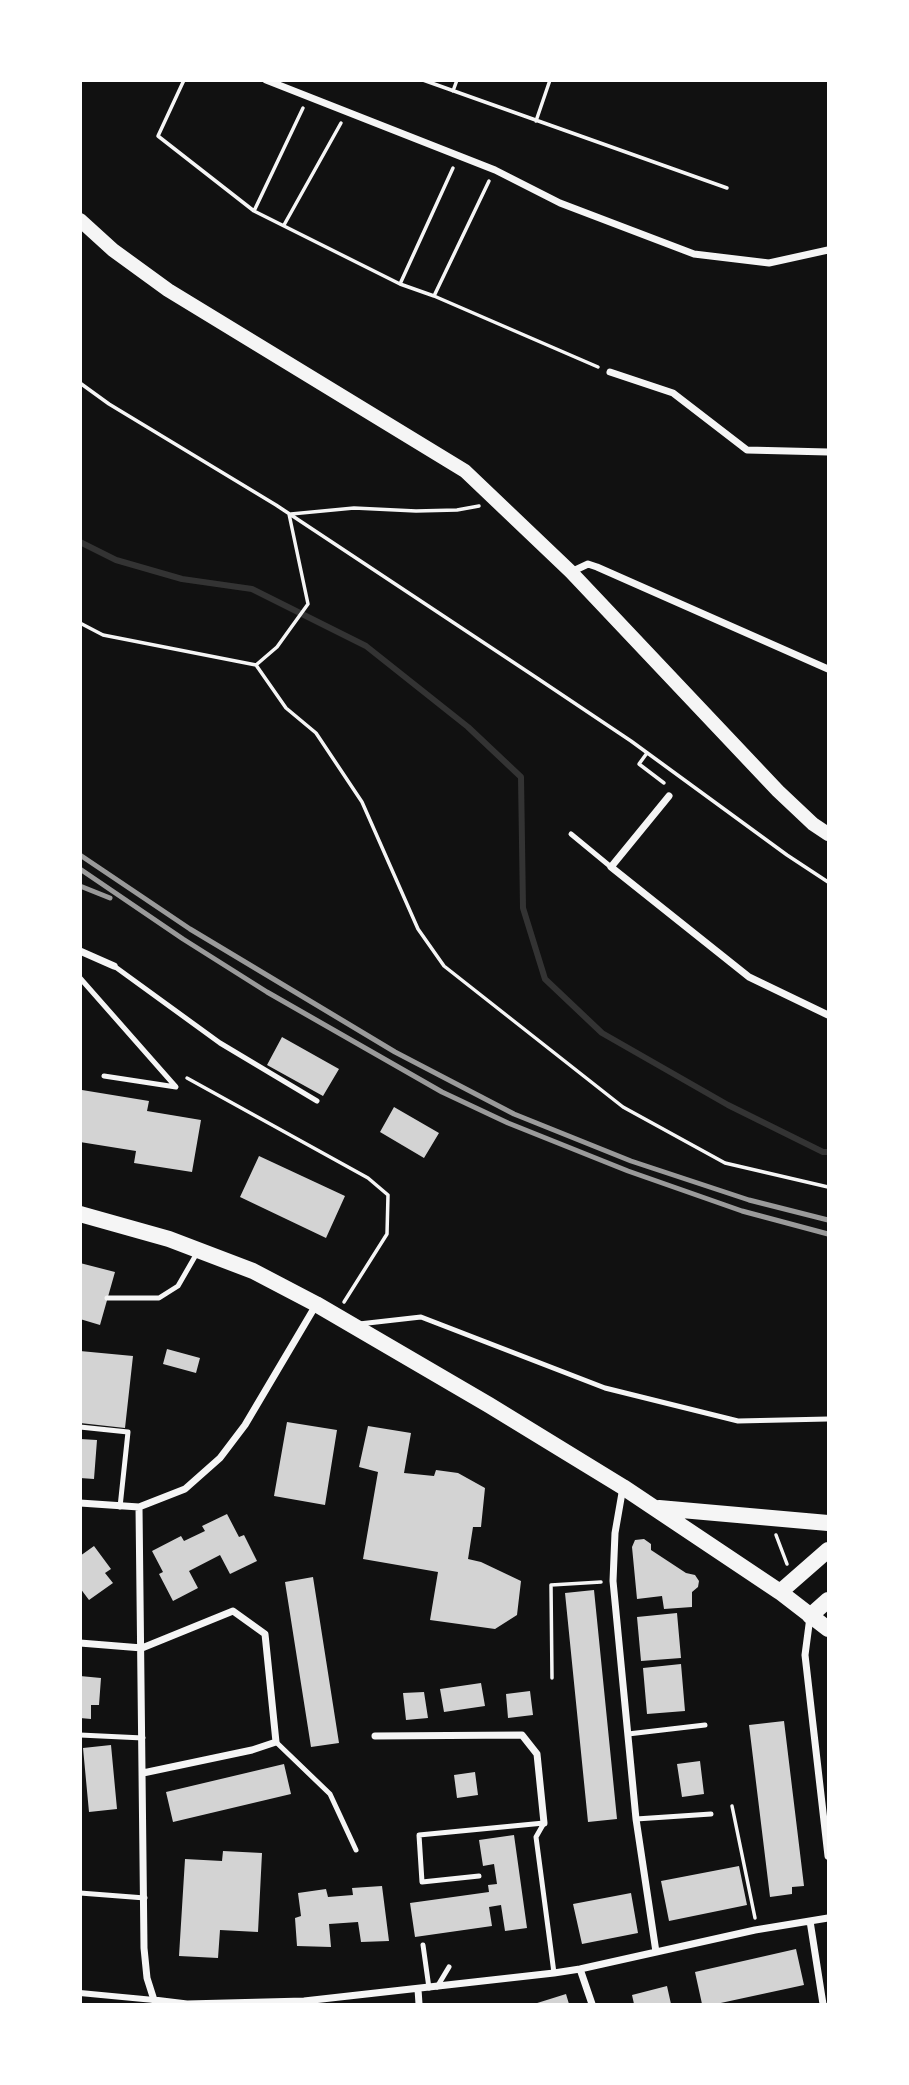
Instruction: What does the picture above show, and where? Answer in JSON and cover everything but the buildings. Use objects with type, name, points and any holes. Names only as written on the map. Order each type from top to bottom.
[{"type":"main road","points":[[80,220],[113,250],[168,290],[465,471],[571,572],[778,792],[828,834]]},
{"type":"main road","points":[[80,1214],[169,1239],[253,1270],[316,1304],[623,1487],[780,1592],[828,1629]]},
{"type":"main road","points":[[656,1508],[828,1523]]},
{"type":"main road","points":[[780,1592],[828,1550]]},
{"type":"main road","points":[[810,1616],[828,1600]]},
{"type":"street","points":[[265,80],[495,170],[560,203],[694,254],[769,263],[828,250]]},
{"type":"street","points":[[610,372],[673,393],[747,450],[828,452]]},
{"type":"street","points":[[571,572],[588,564],[597,566],[828,670]]},
{"type":"street","points":[[669,796],[611,867],[750,977],[828,1013]]},
{"type":"street","points":[[80,951],[114,966]]},
{"type":"street","points":[[80,1503],[139,1507],[185,1489],[220,1458],[245,1425],[316,1304]]},
{"type":"street","points":[[623,1487],[615,1533],[613,1581],[636,1819],[656,1952]]},
{"type":"street","points":[[139,1507],[144,1948],[147,1978],[155,2000]]},
{"type":"street","points":[[80,1643],[142,1648],[233,1611],[265,1634],[276,1742],[252,1750],[143,1773]]},
{"type":"street","points":[[810,1616],[805,1655],[828,1856]]},
{"type":"street","points":[[375,1736],[522,1735],[537,1754],[544,1823]]},
{"type":"street","points":[[80,1993],[187,2004],[304,2001],[580,1969],[755,1930],[828,1918]]},
{"type":"street","points":[[810,1921],[823,2004]]},
{"type":"street","points":[[580,1969],[593,2004]]},
{"type":"street","points":[[418,1989],[419,2004]]},
{"type":"lane","points":[[571,834],[611,867]]},
{"type":"lane","points":[[114,966],[220,1042],[317,1101]]},
{"type":"lane","points":[[80,978],[176,1087],[104,1076]]},
{"type":"lane","points":[[107,1298],[159,1298],[178,1286],[198,1250]]},
{"type":"lane","points":[[351,1325],[421,1317],[605,1388],[631,1395],[738,1421],[828,1419]]},
{"type":"lane","points":[[80,1427],[128,1432],[120,1507]]},
{"type":"lane","points":[[628,1734],[705,1725]]},
{"type":"lane","points":[[80,1735],[143,1738]]},
{"type":"lane","points":[[276,1742],[330,1794],[356,1850]]},
{"type":"lane","points":[[636,1819],[711,1814]]},
{"type":"lane","points":[[479,1876],[422,1882],[419,1835],[544,1823]]},
{"type":"lane","points":[[544,1823],[536,1837],[554,1973]]},
{"type":"lane","points":[[80,1893],[145,1898]]},
{"type":"lane","points":[[424,1945],[433,1987]]},
{"type":"lane","points":[[433,1987],[449,1967]]},
{"type":"path","points":[[184,80],[158,136],[254,211],[400,284],[610,372]]},
{"type":"path","points":[[423,80],[727,188]]},
{"type":"path","points":[[453,91],[457,80]]},
{"type":"path","points":[[536,121],[550,80]]},
{"type":"path","points":[[254,211],[309,97]]},
{"type":"path","points":[[284,225],[348,112]]},
{"type":"path","points":[[400,284],[458,156]]},
{"type":"path","points":[[434,296],[495,170]]},
{"type":"path","points":[[80,383],[109,404],[289,514],[648,752],[787,855],[828,881]]},
{"type":"path","points":[[289,514],[354,508],[457,510],[499,502]]},
{"type":"path","points":[[256,665],[277,647],[308,604],[289,514]]},
{"type":"path","points":[[80,623],[103,635],[256,665],[286,708],[316,733],[362,802],[418,929],[444,966],[623,1107],[725,1163],[828,1187]]},
{"type":"path","points":[[648,752],[639,764],[674,790],[669,796]]},
{"type":"path","points":[[186,1078],[368,1178],[388,1195],[387,1234],[335,1315]]},
{"type":"path","points":[[770,1520],[788,1566],[796,1577]]},
{"type":"path","points":[[552,1678],[551,1585],[613,1581]]},
{"type":"path","points":[[732,1806],[754,1908],[755,1930]]},
{"type":"waterway","points":[[80,542],[116,560],[182,579],[252,589],[366,646],[468,727],[521,777],[523,908],[545,979],[602,1033],[728,1105],[823,1152],[828,1152]]},
{"type":"railway","points":[[80,855],[190,929],[395,1052],[514,1114],[631,1161],[749,1200],[828,1220]]},
{"type":"railway","points":[[80,869],[267,992],[442,1092],[508,1123],[628,1171],[742,1211],[828,1234]]},
{"type":"railway","points":[[80,886],[110,898]]}]
